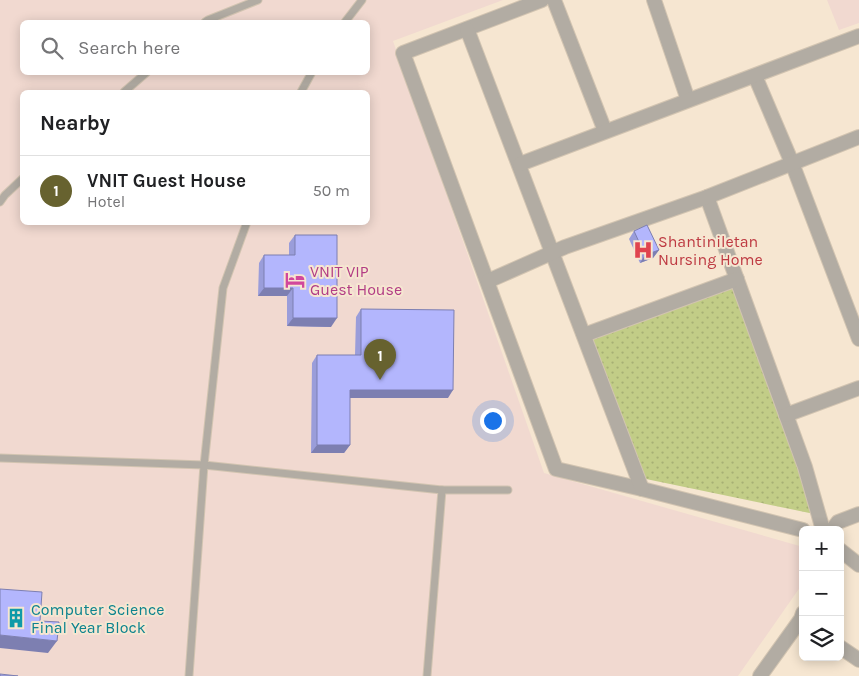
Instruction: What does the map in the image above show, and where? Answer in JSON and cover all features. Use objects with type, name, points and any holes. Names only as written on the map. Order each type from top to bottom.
[{"type":"street","points":[[542,0],[403,53],[556,469],[799,529]]},
{"type":"street","points":[[554,0],[605,131]]},
{"type":"street","points":[[654,0],[688,100]]},
{"type":"street","points":[[468,29],[642,489]]},
{"type":"street","points":[[520,164],[859,36]]},
{"type":"street","points":[[755,76],[792,163],[859,339]]},
{"type":"street","points":[[488,281],[553,252],[707,196],[859,137]]},
{"type":"street","points":[[707,196],[805,467],[822,526]]},
{"type":"street","points":[[584,335],[737,279]]},
{"type":"street","points":[[786,415],[859,388]]},
{"type":"street","points":[[835,526],[838,522],[859,514]]},
{"type":"street","points":[[844,553],[859,564]]},
{"type":"street","points":[[760,676],[799,622]]},
{"type":"street","points":[[844,650],[859,660]]},
{"type":"lane","points":[[208,20],[258,0]]},
{"type":"lane","points":[[347,20],[362,0]]},
{"type":"lane","points":[[126,90],[144,75]]},
{"type":"lane","points":[[302,90],[310,75]]},
{"type":"lane","points":[[0,202],[20,181]]},
{"type":"lane","points":[[189,676],[204,465],[223,288],[246,225]]},
{"type":"lane","points":[[0,458],[204,465],[442,490],[508,490]]},
{"type":"lane","points":[[427,676],[442,490]]},
{"type":"shaded area","points":[[0,0],[503,0],[393,41],[544,473],[799,546],[799,589],[738,676],[0,676]]},
{"type":"shaded area","points":[[827,0],[859,0],[859,23],[839,30]]},
{"type":"green space","points":[[733,287],[819,515],[646,479],[592,338]]},
{"type":"building","points":[[647,225],[659,250],[645,255],[634,231]]},
{"type":"building","name":"VNIT VIP Guest House","points":[[295,235],[337,235],[337,318],[293,318],[293,288],[264,288],[264,255],[295,255]]},
{"type":"building","points":[[361,309],[454,310],[453,390],[350,390],[350,445],[317,445],[317,355],[361,355]]},
{"type":"building","points":[[0,589],[42,592],[40,621],[59,622],[57,641],[0,635]]},
{"type":"building","points":[[0,674],[18,676],[0,676]]},
{"type":"place","name":"Shantiniletan Nursing Home","points":[[643,250]]},
{"type":"place","name":"VNIT VIP Guest House","points":[[295,280]]},
{"type":"place","name":"VNIT Guest House","points":[[380,380]]},
{"type":"place","name":"Computer Science Final Year Block","points":[[16,618]]}]
